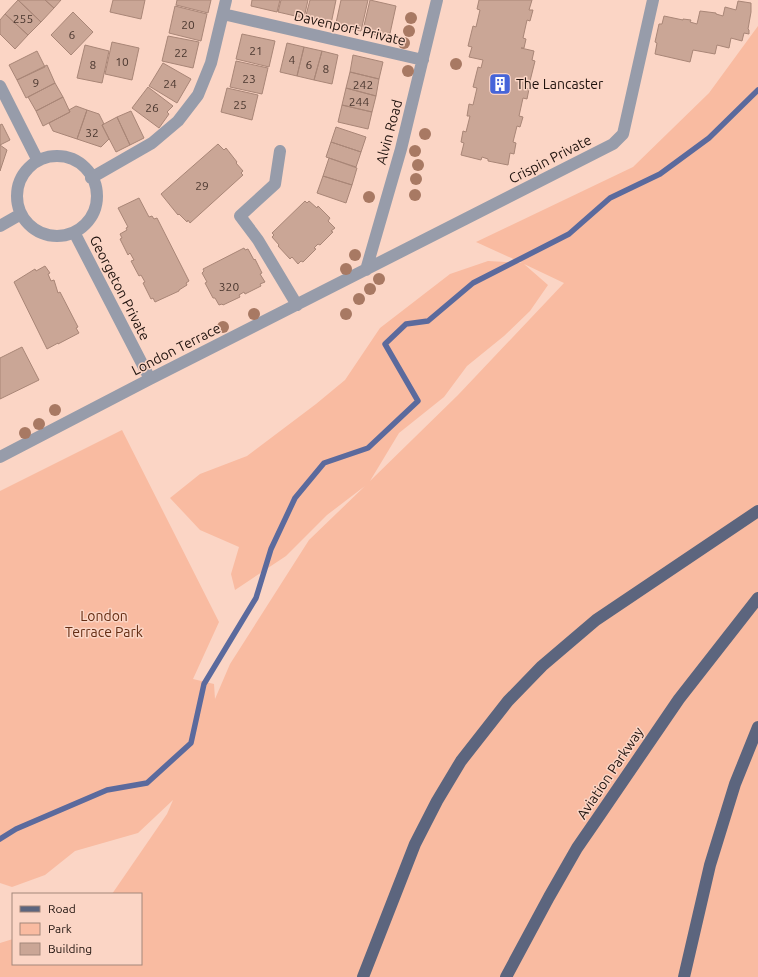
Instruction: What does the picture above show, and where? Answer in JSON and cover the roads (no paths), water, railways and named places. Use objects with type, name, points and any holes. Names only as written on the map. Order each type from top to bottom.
[{"type":"main road","points":[[363,977],[416,844],[461,761],[491,720],[542,666],[596,620],[758,511]]},
{"type":"main road","name":"Aviation Parkway","points":[[506,977],[549,897],[597,819],[679,699],[758,598]]},
{"type":"main road","points":[[684,977],[710,865],[735,784],[758,727]]},
{"type":"street","points":[[91,178],[152,143],[178,121],[198,95],[211,63],[226,0]]},
{"type":"street","name":"Alvin Road","points":[[366,270],[401,149],[424,60],[437,0]]},
{"type":"street","name":"Crispin Private","points":[[366,270],[613,144],[623,134],[652,0]]},
{"type":"street","name":"Davenport Private","points":[[223,14],[424,60]]},
{"type":"street","points":[[0,86],[38,161]]},
{"type":"street","points":[[280,151],[275,184],[240,216],[258,240],[297,305]]},
{"type":"street","points":[[61,156],[74,160],[85,168],[91,178],[96,190],[97,200],[94,211],[89,220],[81,228],[74,232],[63,236],[44,234],[28,224],[21,214],[18,205],[17,193],[20,181],[26,171],[38,161],[48,157],[61,156]]},
{"type":"street","points":[[0,226],[21,214]]},
{"type":"street","name":"Georgeton Private","points":[[74,232],[150,379]]},
{"type":"street","name":"London Terrace","points":[[0,457],[150,379],[366,270]]},
{"type":"waterway","points":[[0,839],[16,829],[107,790],[147,783],[191,743],[204,684],[256,598],[271,549],[295,498],[324,463],[368,448],[418,401],[385,344],[406,324],[428,321],[473,283],[569,234],[610,198],[660,174],[709,138],[758,90]]},
{"type":"place","name":"The Lancaster","points":[[500,84]]},
{"type":"park label","name":"London Terrace Park","points":[[104,624]]}]
